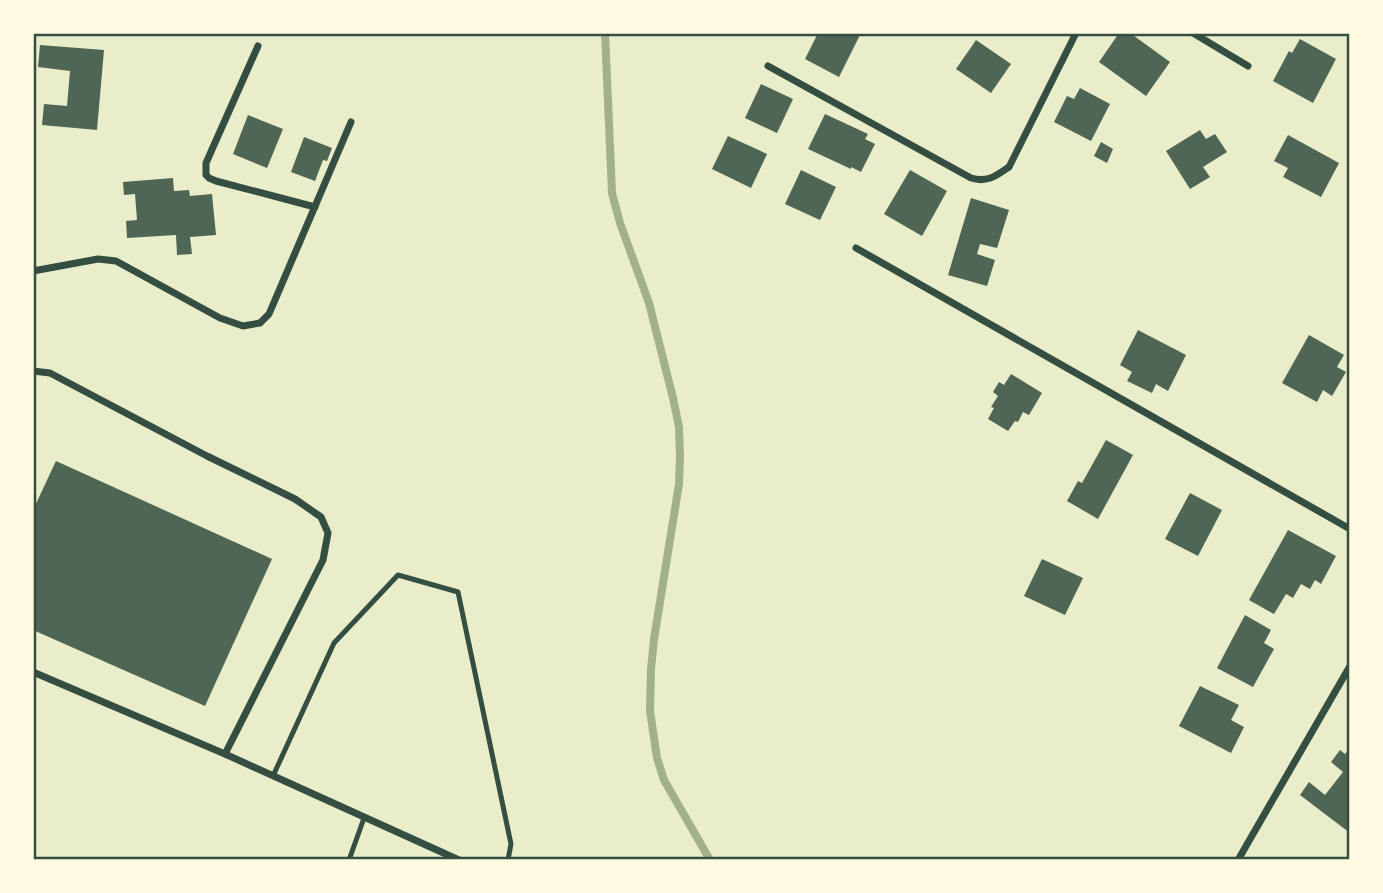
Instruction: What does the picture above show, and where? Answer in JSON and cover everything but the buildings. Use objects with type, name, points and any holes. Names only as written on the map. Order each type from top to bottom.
[{"type":"street","points":[[768,66],[980,181],[993,178],[1009,167],[1076,33]]},
{"type":"street","points":[[1193,33],[1248,66]]},
{"type":"street","points":[[258,46],[206,163],[206,175],[230,186],[315,207]]},
{"type":"street","points":[[33,271],[98,259],[116,261],[220,318],[243,326],[260,323],[270,314],[351,122]]},
{"type":"street","points":[[856,248],[1350,529]]},
{"type":"street","points":[[33,370],[50,373],[295,499],[321,517],[328,533],[323,561],[225,754]]},
{"type":"street","points":[[1238,860],[1350,666]]},
{"type":"street","points":[[33,672],[225,754],[460,860]]},
{"type":"lane","points":[[273,776],[334,643],[398,575],[458,592],[510,844],[508,860]]},
{"type":"lane","points":[[349,860],[364,818]]},
{"type":"waterway","points":[[605,33],[612,193],[649,303],[679,427],[679,484],[654,639],[650,711],[657,758],[664,780],[710,860]]}]
